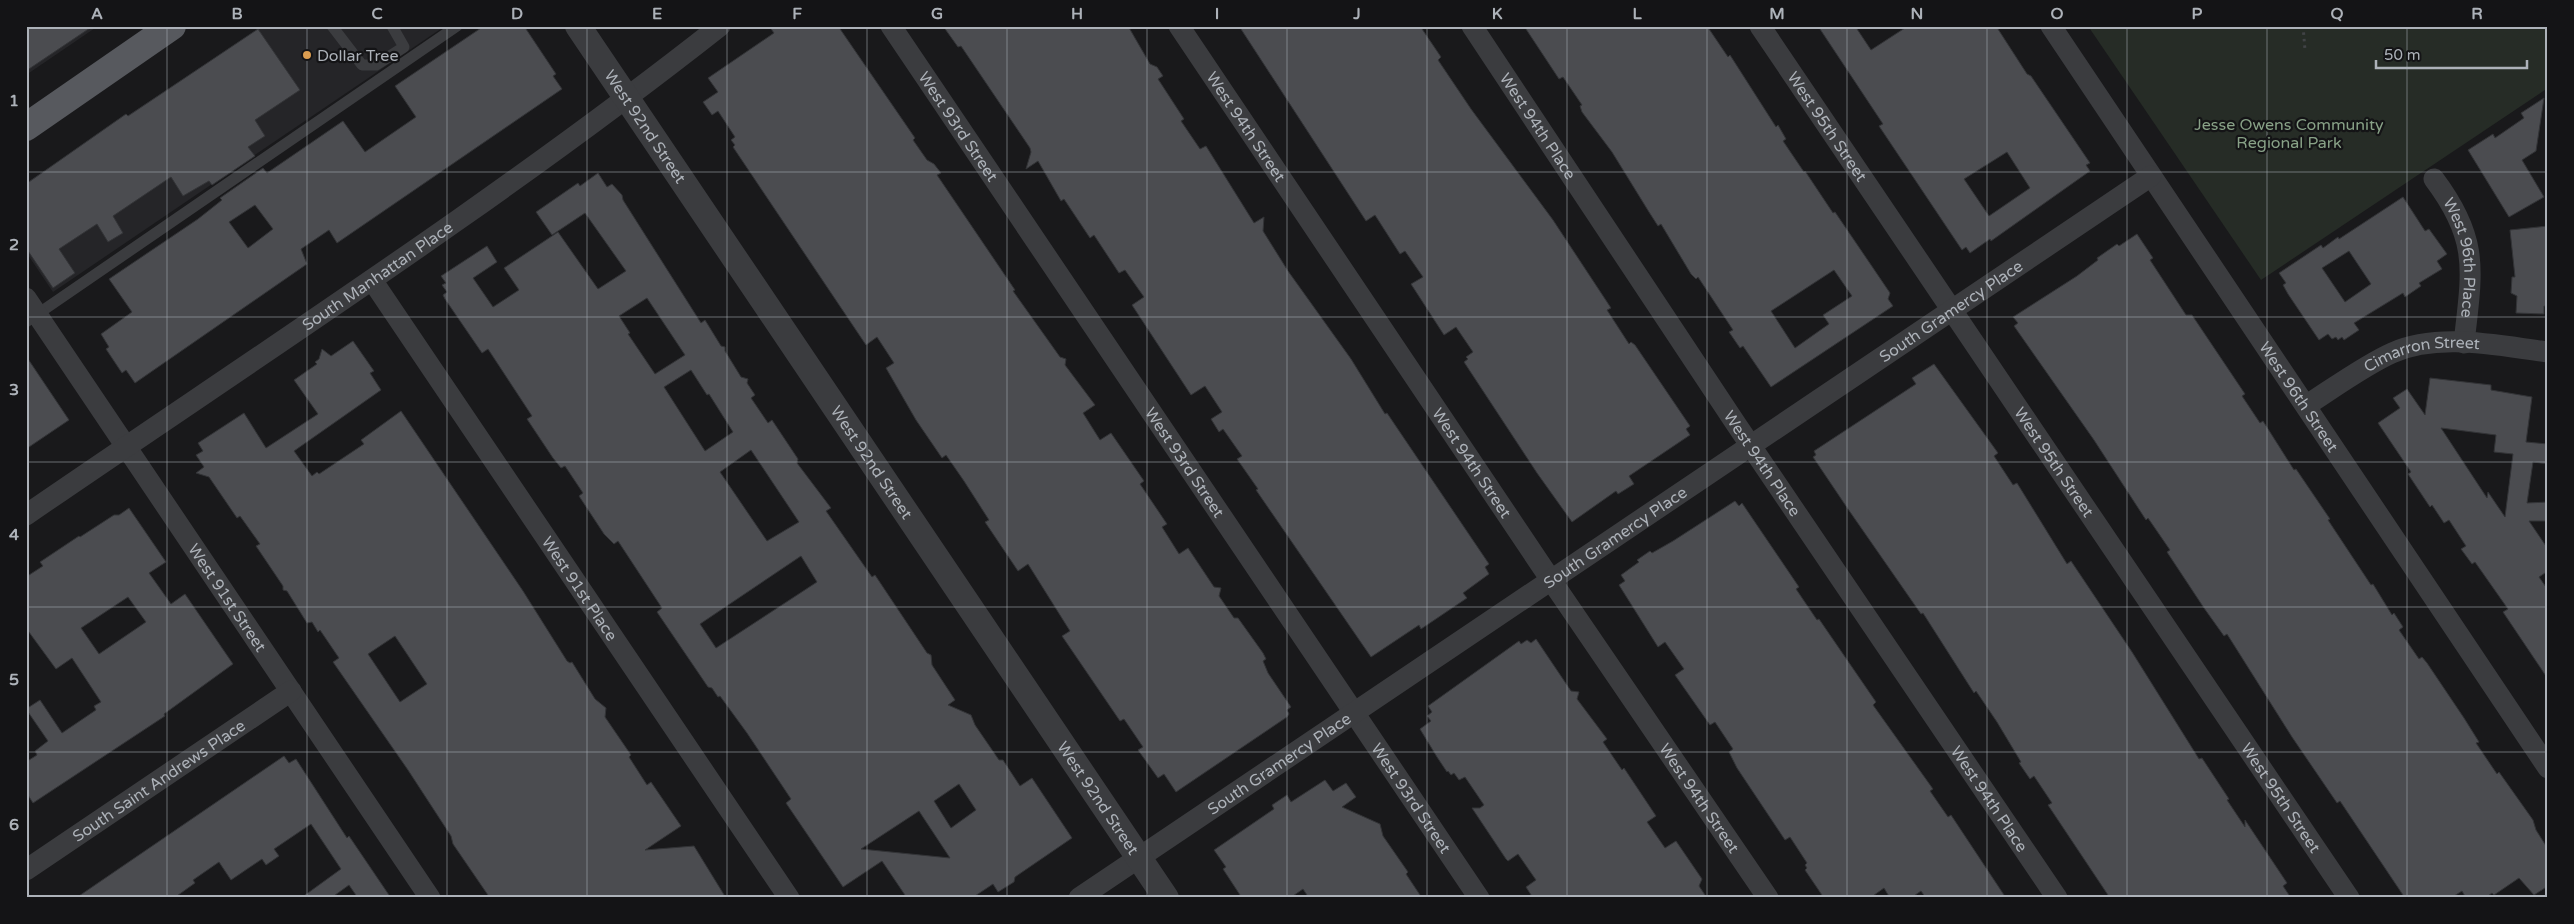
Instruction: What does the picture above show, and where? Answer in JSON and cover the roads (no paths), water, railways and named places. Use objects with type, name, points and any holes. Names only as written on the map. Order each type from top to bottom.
[{"type":"main road","points":[[26,127],[172,26]]},
{"type":"street","name":"West 92nd Street","points":[[578,26],[1166,898]]},
{"type":"street","name":"South Manhattan Place","points":[[26,515],[372,280],[627,99],[720,26]]},
{"type":"street","name":"West 93rd Street","points":[[891,26],[1479,898]]},
{"type":"street","name":"West 94th Street","points":[[1178,26],[1551,580],[1768,898]]},
{"type":"street","name":"West 94th Place","points":[[1472,26],[1751,446],[2057,898]]},
{"type":"street","name":"West 95th Street","points":[[1760,26],[2349,898]]},
{"type":"street","name":"West 96th Street","points":[[2051,26],[2548,768]]},
{"type":"street","name":"South Gramercy Place","points":[[1079,898],[2152,176]]},
{"type":"street","name":"West 96th Place","points":[[2434,179],[2452,203],[2465,229],[2470,256],[2469,295],[2464,342]]},
{"type":"street","name":"West 91st Place","points":[[372,280],[789,898]]},
{"type":"street","name":"West 91st Street","points":[[30,312],[126,446],[430,898]]},
{"type":"street","name":"Cimarron Street","points":[[2307,406],[2392,352],[2426,344],[2464,342],[2548,352]]},
{"type":"street","name":"South Saint Andrews Place","points":[[26,870],[291,691]]},
{"type":"lane","points":[[332,26],[362,65],[376,65],[404,47],[392,26]]},
{"type":"lane","points":[[30,312],[457,26]]},
{"type":"place","name":"Dollar Tree","points":[[307,55]]},
{"type":"park label","name":"Jesse Owens Community Regional Park","points":[[2289,133]]}]
